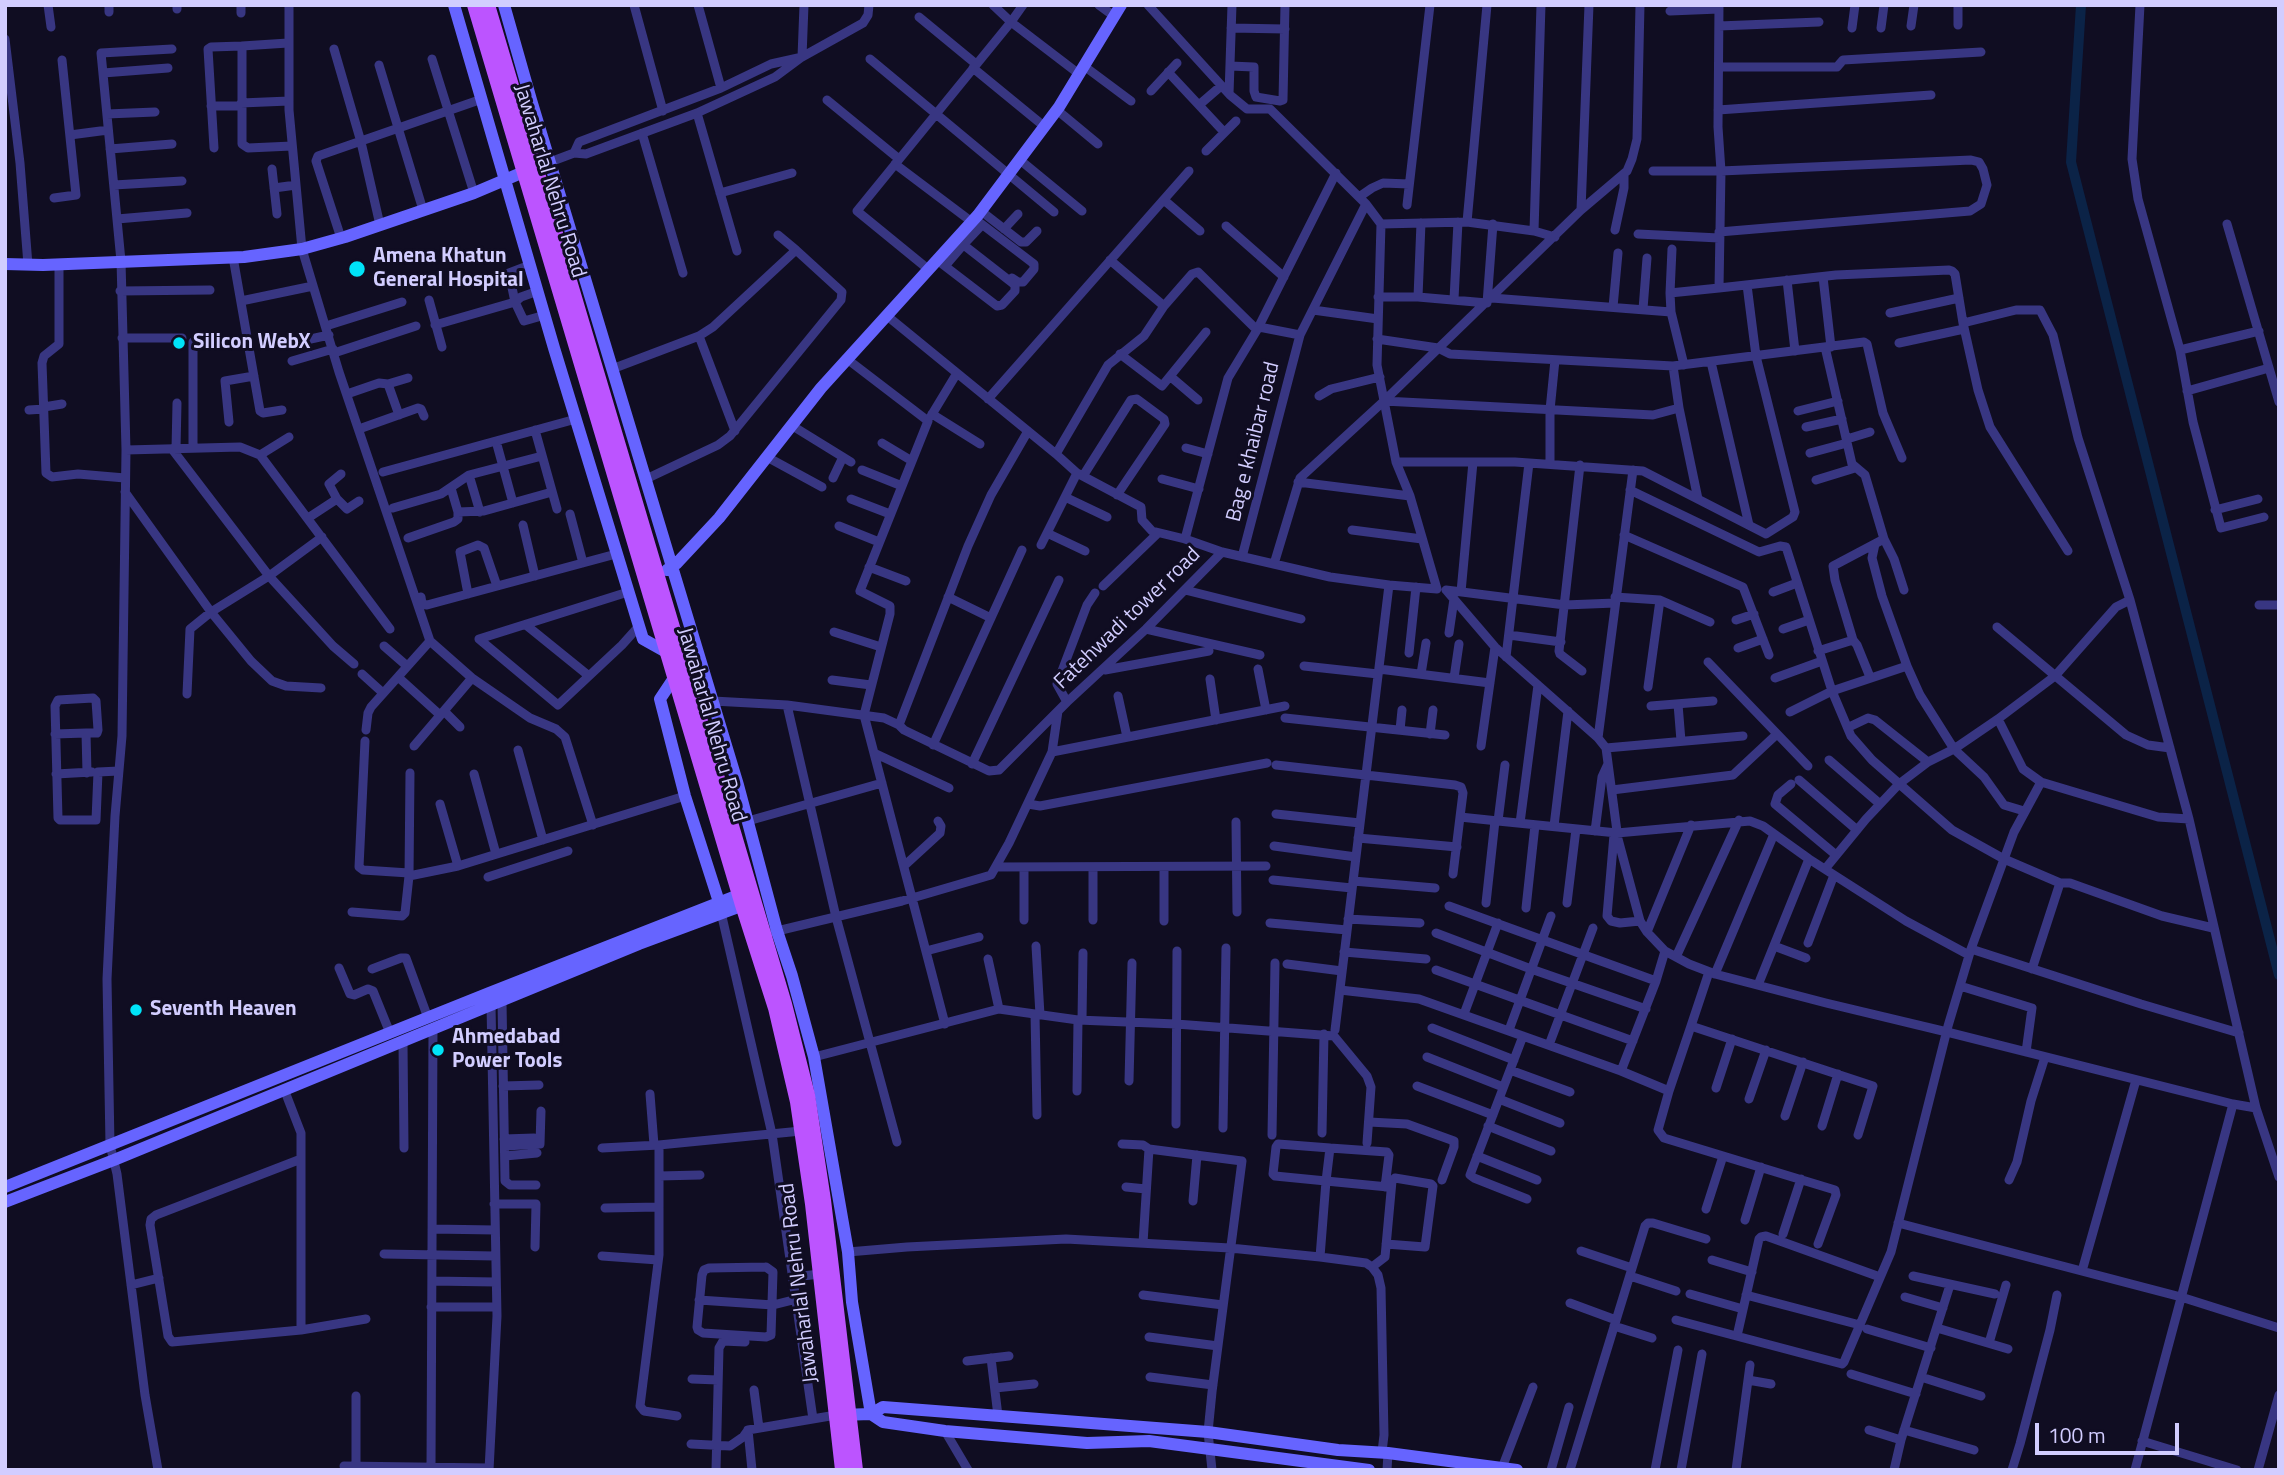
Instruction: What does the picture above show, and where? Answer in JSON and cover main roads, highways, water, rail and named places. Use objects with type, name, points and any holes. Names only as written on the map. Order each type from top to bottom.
[{"type":"main road","name":"Jawaharlal Nehru Road","points":[[474,5],[537,167],[674,678],[753,896],[771,933],[785,1004],[808,1095],[824,1200],[843,1414],[842,1470]]},
{"type":"main road","name":"Jawaharlal Nehru Road","points":[[488,5],[753,896],[797,1102],[820,1274],[843,1414],[856,1470]]},
{"type":"waterway","points":[[2081,5],[2071,162],[2279,975]]},
{"type":"place","name":"Amena Khatun General Hospital","points":[[357,269]]},
{"type":"place","name":"Silicon WebX","points":[[179,343]]},
{"type":"place","name":"Seventh Heaven","points":[[136,1010]]},
{"type":"place","name":"Ahmedabad Power Tools","points":[[438,1050]]}]
